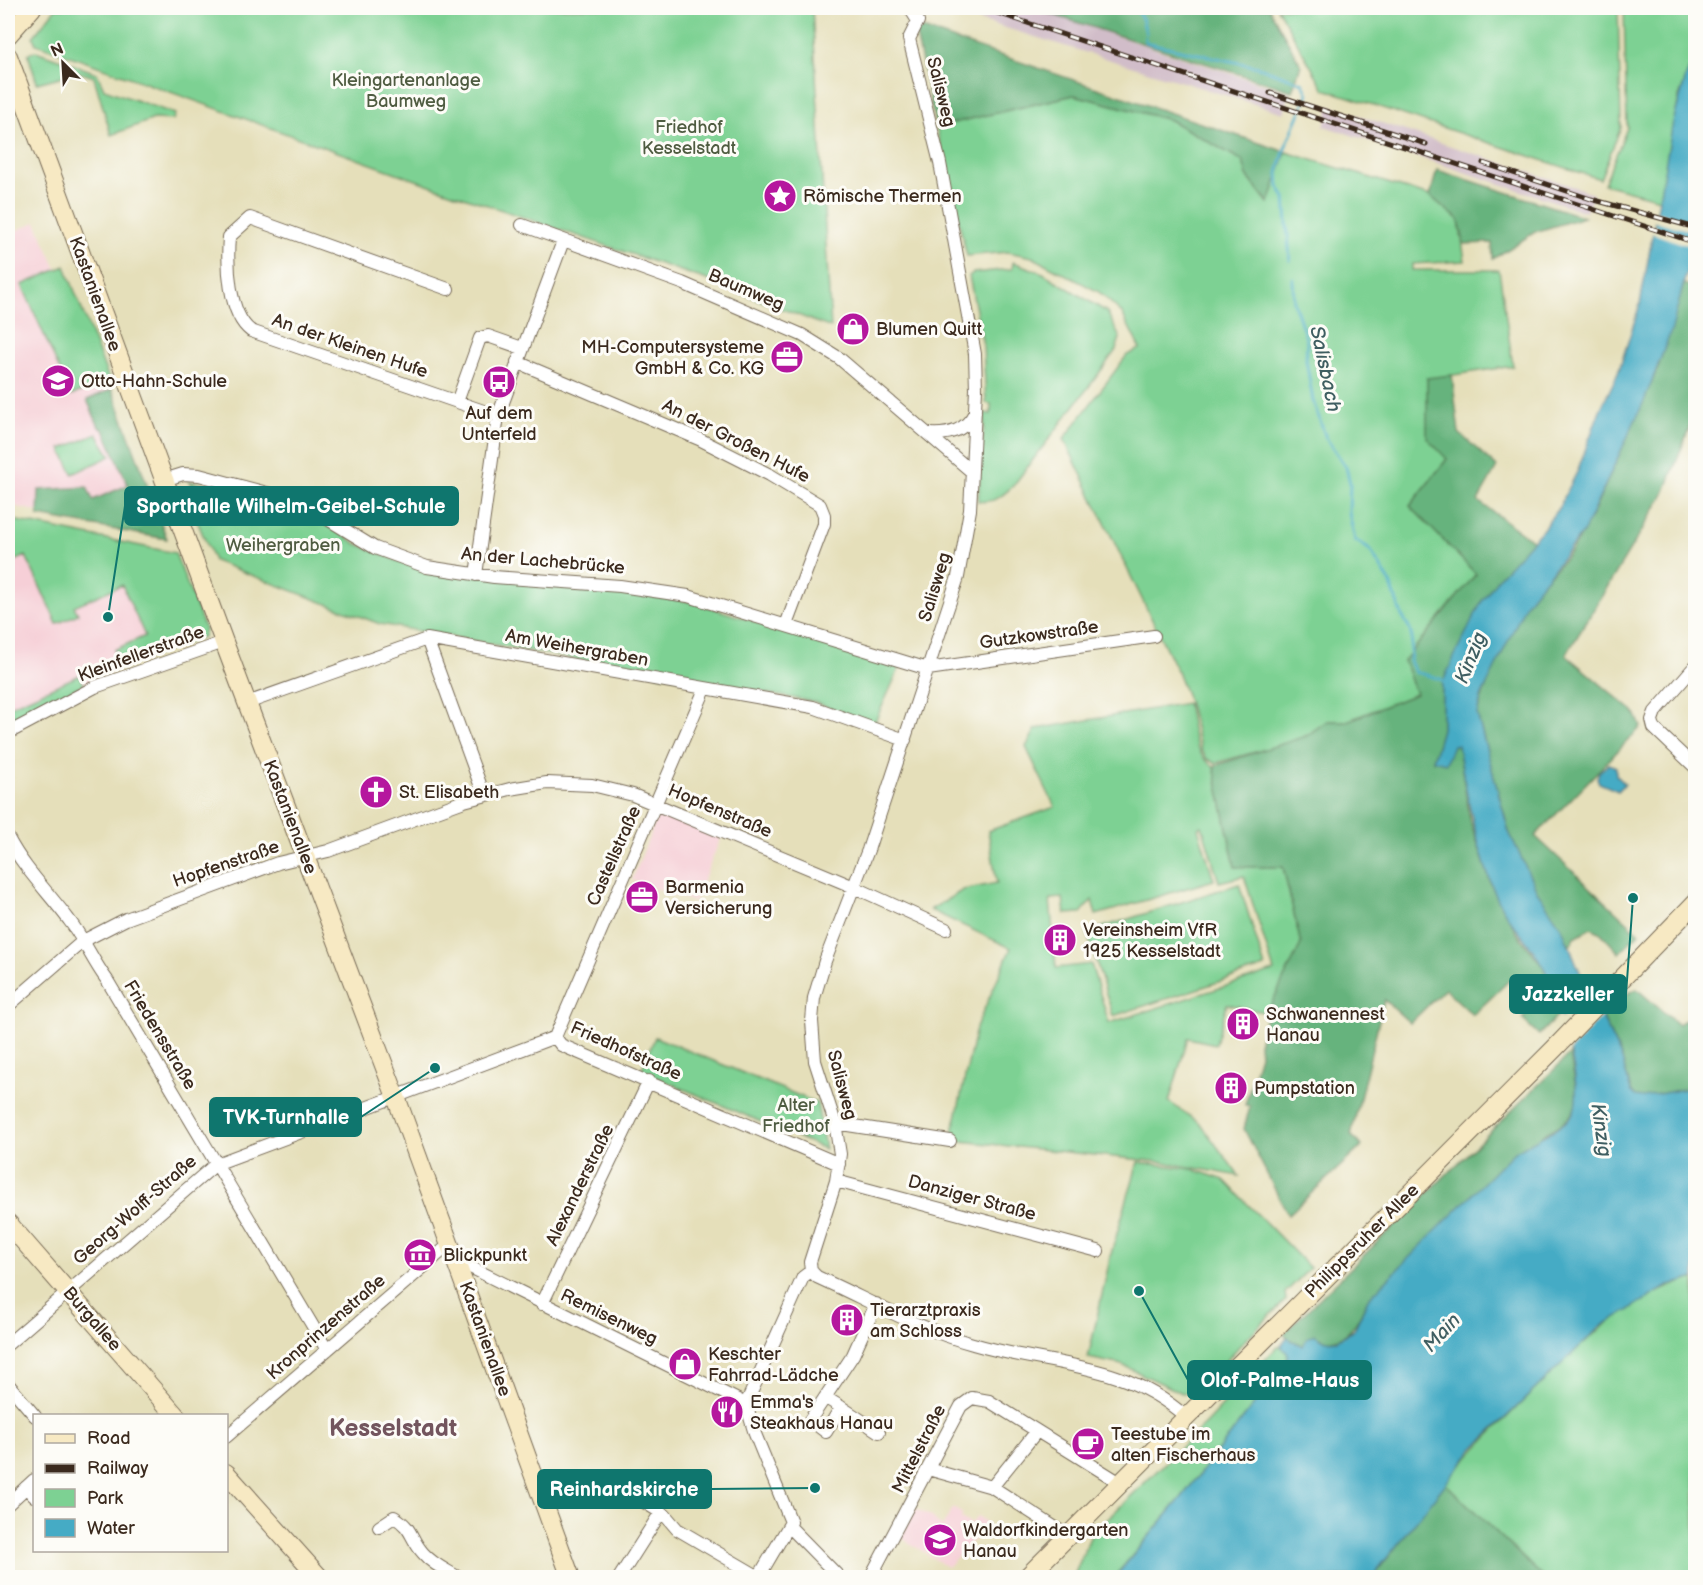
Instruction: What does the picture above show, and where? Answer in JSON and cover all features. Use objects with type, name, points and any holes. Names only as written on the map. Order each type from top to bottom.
[{"type":"street","points":[[8,35],[32,8]]},
{"type":"street","name":"Salisweg","points":[[811,1271],[810,1262],[836,1181],[839,1164],[835,1123],[815,1062],[813,1010],[819,977],[854,886],[905,740],[964,556],[972,472],[976,375],[972,336],[940,163],[909,39],[918,21],[910,8]]},
{"type":"street","name":"Kastanienallee","points":[[8,56],[247,704],[396,1097],[571,1578]]},
{"type":"street","name":"An der Kleinen Hufe","points":[[448,289],[250,218],[229,237],[229,278],[242,321],[248,329],[498,416]]},
{"type":"street","name":"Baumweg","points":[[522,225],[682,283],[802,335],[839,358],[972,472]]},
{"type":"street","points":[[476,575],[498,416],[563,241]]},
{"type":"street","points":[[457,402],[480,338],[488,336],[522,348]]},
{"type":"street","name":"An der Großen Hufe","points":[[517,362],[699,439],[770,475],[820,505],[824,515],[824,524],[786,625]]},
{"type":"street","points":[[930,434],[960,429],[971,420],[975,411]]},
{"type":"street","name":"An der Lachebrücke","points":[[164,480],[183,474],[199,475],[278,496],[316,512],[365,543],[427,567],[476,575],[656,590],[710,602],[928,669]]},
{"type":"street","name":"Gutzkowstraße","points":[[928,669],[1154,636]]},
{"type":"street","points":[[247,704],[427,639],[484,795]]},
{"type":"street","name":"Am Weihergraben","points":[[427,639],[813,706],[905,740]]},
{"type":"street","name":"Kleinfellerstraße","points":[[8,734],[95,687],[224,642]]},
{"type":"street","points":[[1695,665],[1655,712],[1652,720],[1654,728],[1695,768]]},
{"type":"street","name":"Castellstraße","points":[[555,1037],[705,689]]},
{"type":"street","name":"Hopfenstraße","points":[[8,1006],[83,941],[141,912],[278,863],[305,857],[484,795],[530,785],[567,783],[614,790],[657,804],[854,886],[946,929]]},
{"type":"street","name":"Friedensstraße","points":[[8,838],[23,863],[83,941],[89,956],[107,980],[327,1350]]},
{"type":"street","name":"Philippsruher Allee","points":[[1026,1578],[1554,1050],[1695,902]]},
{"type":"street","name":"Friedhofstraße","points":[[396,1097],[555,1037],[561,1045],[839,1164]]},
{"type":"street","name":"Alexanderstraße","points":[[542,1304],[649,1081]]},
{"type":"street","name":"Georg-Wolff-Straße","points":[[8,1344],[216,1164],[396,1097]]},
{"type":"street","points":[[835,1123],[950,1141]]},
{"type":"street","name":"Danziger Straße","points":[[836,1181],[1098,1251]]},
{"type":"street","name":"Burgallee","points":[[8,1223],[175,1414]]},
{"type":"street","name":"Remisenweg","points":[[453,1252],[542,1304],[746,1404]]},
{"type":"street","name":"Kronprinzenstraße","points":[[228,1435],[327,1350],[453,1252]]},
{"type":"street","points":[[840,1578],[790,1524],[754,1434],[746,1404],[803,1276],[811,1271],[817,1277],[924,1327],[973,1345],[1133,1381],[1165,1398],[1186,1417]]},
{"type":"street","points":[[841,1407],[826,1432],[810,1420],[853,1355],[876,1304]]},
{"type":"street","points":[[8,1384],[33,1414]]},
{"type":"street","points":[[826,1398],[879,1432]]},
{"type":"street","name":"Mittelstraße","points":[[871,1577],[961,1406],[972,1398],[988,1401],[1122,1484]]},
{"type":"street","points":[[992,1487],[1037,1431]]},
{"type":"street","points":[[928,1469],[992,1487],[1068,1536]]},
{"type":"street","points":[[228,1475],[320,1578]]},
{"type":"street","points":[[615,1484],[661,1512],[676,1528],[758,1577],[790,1524]]},
{"type":"street","points":[[8,1503],[32,1488]]},
{"type":"street","points":[[619,1578],[661,1512]]},
{"type":"street","points":[[379,1527],[394,1516],[405,1523],[426,1556],[459,1578]]},
{"type":"shaded area","points":[[940,8],[1031,8],[1290,93],[1284,113]]},
{"type":"shaded area","points":[[1330,106],[1593,193],[1586,212],[1324,126]]},
{"type":"shaded area","name":"Otto-Hahn-Schule","points":[[36,222],[57,269],[65,266],[167,539],[38,516],[36,511],[8,505],[8,234]]},
{"type":"shaded area","points":[[8,519],[205,629],[203,637],[92,679],[8,723]]},
{"type":"shaded area","points":[[659,812],[721,838],[694,902],[632,880]]},
{"type":"shaded area","name":"Waldorfkindergarten Hanau","points":[[953,1508],[963,1514],[961,1518],[971,1524],[978,1516],[989,1525],[947,1567],[899,1536],[916,1509],[931,1516],[942,1527]]},
{"type":"green space","name":"Friedhof Kesselstadt","points":[[56,8],[812,8],[831,328],[713,282],[458,195],[36,44],[33,37]]},
{"type":"green space","points":[[1032,8],[1269,8],[1301,65],[1292,91]]},
{"type":"green space","points":[[1277,8],[1618,8],[1621,127],[1600,179],[1324,89]]},
{"type":"green space","points":[[1624,8],[1695,8],[1695,57],[1679,97],[1659,199],[1604,184],[1627,128]]},
{"type":"green space","points":[[914,26],[1286,152],[1269,203],[1247,176],[1243,161],[1170,120],[1074,95],[936,127]]},
{"type":"green space","points":[[36,51],[97,73],[104,89],[175,114],[173,120],[154,119],[111,135],[94,77],[79,72],[37,83],[28,54]]},
{"type":"green space","points":[[1074,95],[1170,120],[1243,161],[1247,176],[1268,203],[1286,152],[1430,196],[1459,220],[1465,261],[1412,264],[1412,270],[1499,270],[1513,366],[1427,379],[1447,459],[1410,506],[1476,574],[1404,661],[1416,694],[1347,721],[1327,721],[1306,736],[1287,743],[1216,763],[1207,759],[1201,750],[1188,700],[1177,671],[1064,439],[1127,355],[1140,349],[1122,313],[1099,292],[1032,257],[1008,252],[967,256],[936,127]]},
{"type":"green space","points":[[1437,170],[1584,217],[1535,232],[1493,259],[1492,243],[1464,244],[1459,220],[1430,196]]},
{"type":"green space","points":[[1013,262],[1043,273],[1107,312],[1120,338],[1116,350],[1013,486],[1001,496],[984,502],[978,501],[985,413],[991,414],[991,404],[986,403],[983,345],[969,276],[973,273],[1012,269]]},
{"type":"green space","points":[[65,266],[109,379],[71,396],[22,285]]},
{"type":"green space","points":[[1684,284],[1695,288],[1695,413],[1664,494],[1566,655],[1635,713],[1641,727],[1535,836],[1639,933],[1619,953],[1600,932],[1591,928],[1575,937],[1570,946],[1537,891],[1509,832],[1477,714],[1498,656],[1520,613],[1537,589],[1567,556],[1595,509],[1658,368]]},
{"type":"green space","points":[[1452,375],[1459,433],[1497,467],[1478,501],[1533,541],[1482,601],[1442,684],[1442,729],[1433,760],[1453,745],[1458,745],[1470,820],[1492,887],[1517,933],[1543,966],[1560,1013],[1539,1035],[1522,1019],[1541,1000],[1516,974],[1473,1015],[1445,989],[1410,1023],[1384,1000],[1351,1135],[1362,1146],[1288,1215],[1244,1129],[1250,1106],[1245,1105],[1260,1055],[1259,1044],[1267,1013],[1301,944],[1283,867],[1235,867],[1214,766],[1306,736],[1327,721],[1347,721],[1416,694],[1404,661],[1476,574],[1410,506],[1447,459],[1427,438],[1427,378]]},
{"type":"green space","points":[[112,389],[167,539],[38,516],[39,490],[87,487],[93,500],[128,485],[104,430],[99,427],[87,400]]},
{"type":"green space","points":[[97,434],[111,456],[73,474],[61,449]]},
{"type":"green space","name":"Weihergraben","points":[[189,481],[280,502],[324,522],[357,544],[403,563],[693,602],[900,667],[874,724],[814,702],[380,624],[214,561],[187,497],[195,494]]},
{"type":"green space","points":[[8,519],[175,553],[205,629],[203,637],[122,668],[114,650],[145,636],[122,585],[74,606],[78,614],[57,624],[26,556],[12,562],[8,553],[13,551],[10,545],[8,546]]},
{"type":"green space","points":[[80,675],[84,684],[8,723],[8,707]]},
{"type":"green space","points":[[1187,703],[1198,747],[1207,761],[1214,766],[1235,867],[1283,867],[1301,944],[1267,1013],[1227,1004],[1216,1044],[1188,1038],[1169,1102],[1199,1122],[1239,1176],[1162,1162],[951,1140],[976,1028],[1011,948],[930,910],[963,890],[997,883],[988,831],[1055,807],[1026,747],[1036,729]],"holes":[[[1202,826],[1219,882],[1244,876],[1274,971],[1109,1023],[1091,964],[1056,968],[1050,899],[1063,898],[1065,914],[1081,913],[1092,900],[1096,915],[1214,880],[1198,828]]]},
{"type":"green space","points":[[1239,884],[1265,967],[1113,1016],[1087,932]]},
{"type":"green space","points":[[1637,989],[1677,1024],[1695,1016],[1695,1087],[1643,1097],[1636,1096],[1631,1091],[1622,1059],[1602,1016],[1620,997]]},
{"type":"green space","name":"Alter Friedhof","points":[[655,1037],[817,1103],[825,1149],[641,1071]]},
{"type":"green space","points":[[1570,1054],[1577,1092],[1574,1110],[1568,1118],[1544,1134],[1368,1299],[1353,1327],[1342,1337],[1326,1341],[1320,1337],[1304,1346],[1287,1338],[1284,1333]]},
{"type":"green space","points":[[1138,1162],[1192,1169],[1224,1180],[1310,1268],[1285,1293],[1286,1300],[1242,1343],[1200,1391],[1182,1393],[1122,1365],[1088,1358],[1111,1254]]},
{"type":"green space","points":[[1695,1278],[1695,1577],[1543,1577],[1445,1483],[1528,1396],[1604,1326],[1646,1298]]},
{"type":"green space","points":[[1278,1346],[1284,1347],[1288,1354],[1287,1360],[1276,1376],[1182,1497],[1114,1577],[1073,1578],[1091,1535],[1207,1422]]},
{"type":"green space","points":[[1445,1483],[1543,1577],[1372,1578]]},
{"type":"water","points":[[1695,57],[1695,239],[1672,329],[1645,399],[1584,531],[1527,602],[1482,695],[1477,714],[1509,832],[1537,891],[1562,928],[1580,972],[1622,1059],[1631,1091],[1636,1096],[1643,1097],[1695,1087],[1695,1278],[1668,1286],[1600,1327],[1473,1449],[1372,1577],[1114,1578],[1182,1497],[1276,1376],[1287,1360],[1288,1354],[1281,1346],[1287,1338],[1303,1346],[1307,1338],[1314,1334],[1326,1341],[1337,1340],[1354,1330],[1368,1299],[1512,1154],[1562,1125],[1572,1115],[1576,1103],[1576,1086],[1562,1018],[1543,966],[1509,919],[1492,886],[1472,816],[1458,745],[1453,745],[1446,763],[1433,760],[1442,729],[1442,684],[1454,657],[1482,601],[1499,577],[1543,529],[1559,507],[1577,472],[1600,410],[1618,373],[1640,304],[1673,122],[1686,76]]},
{"type":"water","points":[[1609,764],[1616,767],[1616,775],[1625,784],[1618,791],[1599,783],[1597,778],[1599,772]]},
{"type":"pier","points":[[1654,211],[1695,223],[1695,232],[1653,221]]},
{"type":"pier","points":[[1652,225],[1695,238],[1695,248],[1651,233]]},
{"type":"pier","points":[[1590,987],[1604,1014],[1567,1054],[1559,1021]]},
{"type":"waterway","name":"Salisbach","points":[[1135,8],[1142,18],[1146,33]]},
{"type":"waterway","name":"Salisbach","points":[[1145,37],[1145,42],[1258,67],[1303,83],[1308,94],[1285,148],[1278,173],[1279,187],[1285,198],[1290,261]]},
{"type":"waterway","name":"Salisbach","points":[[1293,279],[1294,303],[1307,341],[1306,360],[1313,401],[1326,438],[1346,467],[1350,483],[1349,513],[1355,540],[1370,550],[1390,582],[1402,616],[1409,627],[1412,638],[1410,661],[1415,672],[1441,679],[1445,683]]},
{"type":"railway","points":[[982,8],[1696,243]]},
{"type":"railway","points":[[1270,93],[1426,144]]},
{"type":"railway","points":[[1483,163],[1591,199],[1696,228]]},
{"type":"place","name":"Römische Thermen","points":[[780,196]]},
{"type":"place","name":"Blumen Quitt","points":[[853,329]]},
{"type":"place","name":"MH-Computersysteme GmbH & Co. KG","points":[[787,357]]},
{"type":"place","name":"Otto-Hahn-Schule","points":[[58,381]]},
{"type":"place","name":"Auf dem Unterfeld","points":[[499,382]]},
{"type":"place","name":"Sporthalle Wilhelm-Geibel-Schule","points":[[108,617]]},
{"type":"place","name":"St. Elisabeth","points":[[376,792]]},
{"type":"place","name":"Barmenia Versicherung","points":[[642,897]]},
{"type":"place","name":"Jazzkeller","points":[[1633,898]]},
{"type":"place","name":"Vereinsheim VfR 1925 Kesselstadt","points":[[1060,940]]},
{"type":"place","name":"Schwanennest Hanau","points":[[1243,1024]]},
{"type":"place","name":"TVK-Turnhalle","points":[[435,1068]]},
{"type":"place","name":"Pumpstation","points":[[1231,1088]]},
{"type":"place","name":"Blickpunkt","points":[[420,1255]]},
{"type":"place","name":"Olof-Palme-Haus","points":[[1139,1291]]},
{"type":"place","name":"Tierarztpraxis am Schloss","points":[[847,1320]]},
{"type":"place","name":"Keschter Fahrrad-Lädche","points":[[685,1364]]},
{"type":"place","name":"Emma's Steakhaus Hanau","points":[[727,1412]]},
{"type":"place","name":"Teestube im alten Fischerhaus","points":[[1088,1444]]},
{"type":"place","name":"Reinhardskirche","points":[[815,1488]]},
{"type":"place","name":"Waldorfkindergarten Hanau","points":[[940,1540]]},
{"type":"district","name":"Kesselstadt","points":[[393,1428]]},
{"type":"park label","name":"Kleingartenanlage Baumweg","points":[[406,90]]},
{"type":"water label","name":"Kinzig","points":[[1471,658]]},
{"type":"water label","name":"Kinzig","points":[[1601,1130]]},
{"type":"water label","name":"Main","points":[[1442,1333]]}]
